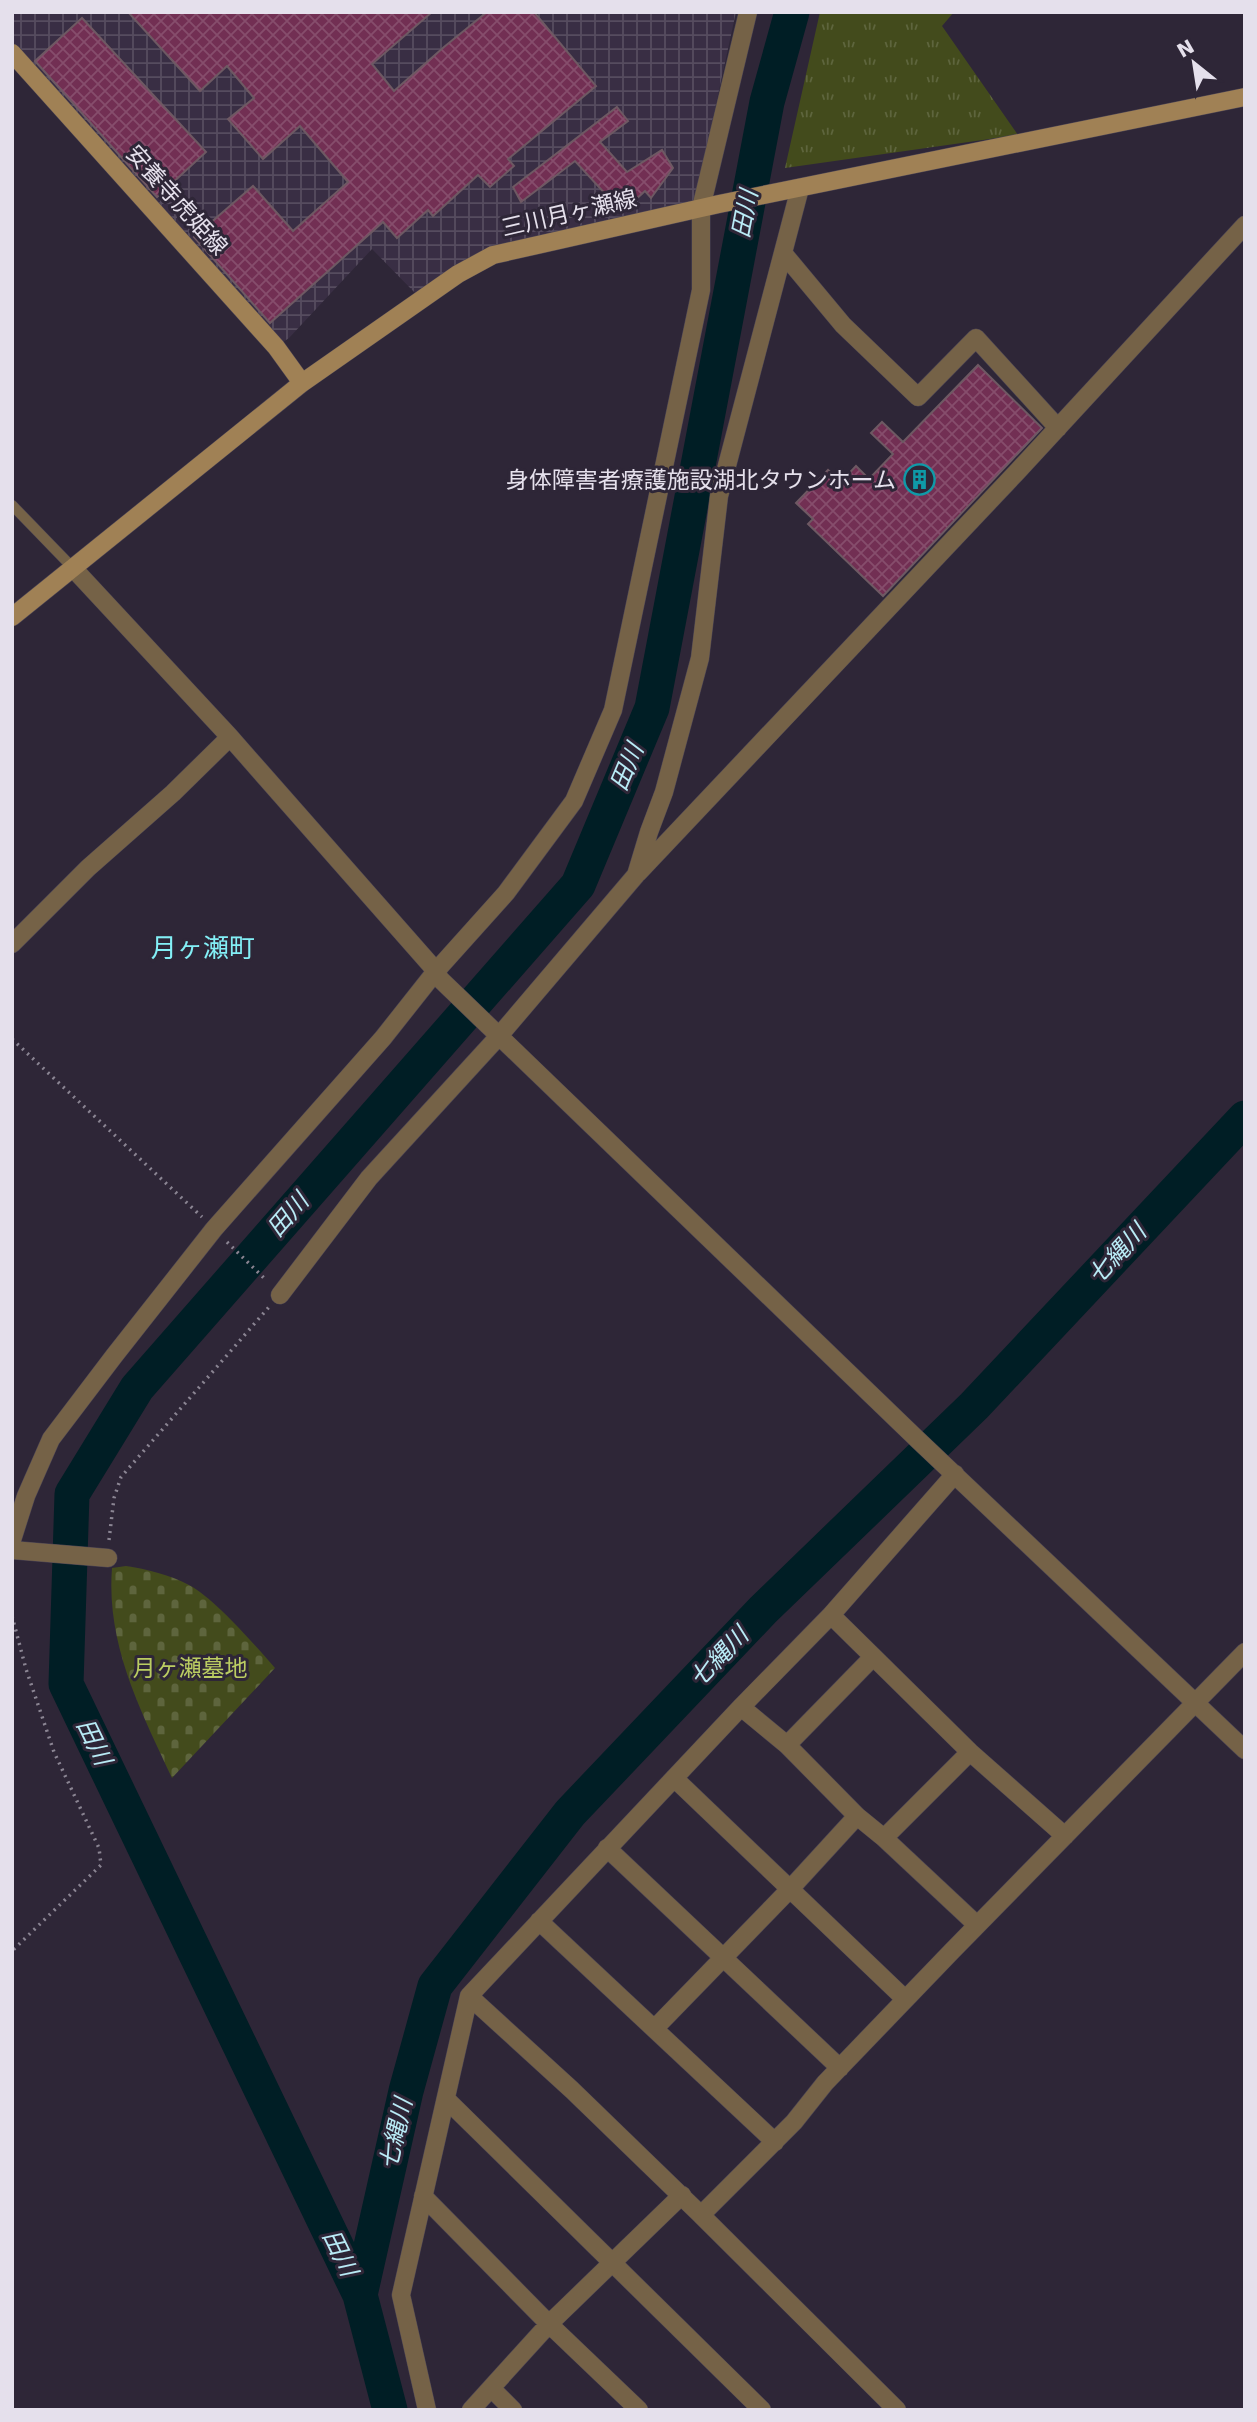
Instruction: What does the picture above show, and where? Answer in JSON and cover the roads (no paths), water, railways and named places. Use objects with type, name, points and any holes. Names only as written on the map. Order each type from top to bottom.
[{"type":"main road","name":"安養寺虎姫線","points":[[12,54],[276,347],[302,383]]},
{"type":"main road","name":"三川月ヶ瀬線","points":[[12,617],[302,383],[458,274],[493,256],[719,204],[1245,97]]},
{"type":"street","points":[[105,1557],[14,1547],[26,1496],[51,1439],[217,1232],[506,893],[574,801],[613,710],[701,290],[701,208],[748,12]]},
{"type":"street","points":[[636,875],[664,792],[700,657],[719,496],[783,253],[792,189]]},
{"type":"street","points":[[280,1295],[369,1178],[636,875],[1058,428],[1245,225]]},
{"type":"street","points":[[783,253],[843,325],[918,397],[976,338],[1058,428]]},
{"type":"street","points":[[74,568],[230,737],[438,975],[918,1440],[1245,1751]]},
{"type":"street","points":[[12,944],[88,868],[173,793],[230,737]]},
{"type":"street","points":[[427,2410],[401,2295],[469,1996],[831,1615],[953,1472]]},
{"type":"street","points":[[831,1615],[970,1752],[1065,1836]]},
{"type":"street","points":[[701,2214],[775,2141],[905,1999],[1245,1651]]},
{"type":"street","points":[[787,1745],[873,1657]]},
{"type":"street","points":[[741,1707],[787,1745],[857,1816],[977,1925]]},
{"type":"street","points":[[884,1838],[970,1752]]},
{"type":"street","points":[[674,1778],[905,1999]]},
{"type":"street","points":[[655,2028],[857,1816]]},
{"type":"street","points":[[607,1848],[840,2068]]},
{"type":"street","points":[[539,1921],[775,2141]]},
{"type":"street","points":[[469,1996],[682,2195],[897,2410]]},
{"type":"street","points":[[446,2099],[762,2410]]},
{"type":"street","points":[[471,2410],[549,2323],[682,2195]]},
{"type":"street","points":[[423,2196],[639,2410]]},
{"type":"street","points":[[491,2388],[513,2410]]},
{"type":"lane","points":[[12,505],[74,568]]},
{"type":"waterway","name":"田川","points":[[390,2410],[360,2295],[66,1684],[72,1494],[137,1388],[578,885],[652,708],[767,102],[792,12]]},
{"type":"waterway","name":"七縄川","points":[[360,2295],[406,2091],[435,1986],[570,1813],[763,1610],[974,1406],[1245,1118]]},
{"type":"place","name":"身体障害者療護施設湖北タウンホーム","points":[[919,480]]},
{"type":"district","name":"月ヶ瀬町","points":[[203,948]]},
{"type":"park label","name":"月ヶ瀬墓地","points":[[190,1668]]}]
